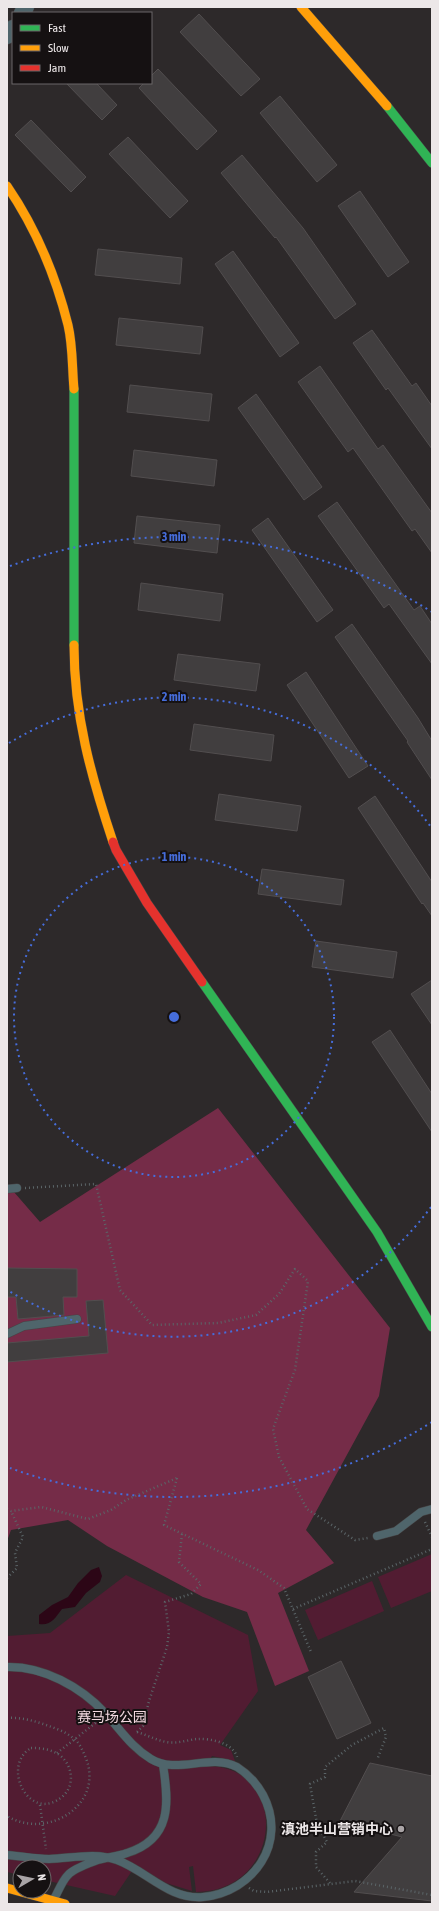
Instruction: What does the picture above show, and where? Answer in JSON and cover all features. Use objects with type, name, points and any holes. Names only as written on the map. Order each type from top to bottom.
[{"type":"street","points":[[301,7],[388,108],[432,163]]},
{"type":"street","points":[[7,186],[15,198],[48,263],[68,326],[76,394],[74,657],[80,724],[94,786],[116,850],[147,903],[377,1232],[432,1327]]},
{"type":"street","points":[[7,1888],[65,1904]]},
{"type":"lane","points":[[7,1189],[17,1188]]},
{"type":"lane","points":[[7,1334],[24,1326],[77,1319]]},
{"type":"lane","points":[[377,1536],[396,1532],[421,1512],[432,1510]]},
{"type":"lane","points":[[7,1667],[21,1668],[50,1675],[84,1695],[106,1714],[132,1746],[142,1754],[163,1765],[222,1762],[236,1767],[248,1775],[262,1792],[270,1811],[272,1832],[264,1858],[256,1870],[240,1884],[226,1892],[194,1897],[184,1896],[174,1892],[117,1860],[83,1856],[47,1859],[7,1855]]},
{"type":"lane","points":[[54,1900],[68,1875],[89,1864],[105,1858],[127,1854],[151,1841],[165,1820],[167,1806],[163,1765]]},
{"type":"path","points":[[17,1188],[96,1184],[120,1290],[152,1325],[218,1323],[256,1316],[279,1294],[295,1269],[308,1281],[295,1370],[272,1429],[279,1457],[307,1509],[355,1540],[377,1536]]},
{"type":"path","points":[[7,1509],[11,1510],[42,1507],[88,1519],[111,1510],[126,1500],[178,1478],[164,1525],[258,1570],[284,1588],[311,1652]]},
{"type":"path","points":[[7,1578],[17,1568],[15,1553],[23,1537],[11,1510]]},
{"type":"path","points":[[421,1512],[432,1537]]},
{"type":"path","points":[[137,1732],[143,1726],[167,1647],[169,1632],[165,1602],[191,1594],[200,1584],[179,1562],[182,1534]]},
{"type":"path","points":[[293,1608],[432,1549]]},
{"type":"path","points":[[57,1753],[106,1714]]},
{"type":"path","points":[[7,1718],[28,1720],[44,1724],[75,1739],[82,1748],[86,1759],[89,1781],[86,1793],[72,1811],[62,1818],[43,1825],[33,1825],[21,1823],[7,1816]]},
{"type":"path","points":[[330,1883],[316,1867],[316,1852],[327,1842],[317,1824],[310,1784],[325,1777],[324,1767],[352,1745],[384,1728],[386,1737],[377,1760]]},
{"type":"path","points":[[122,1733],[137,1732],[166,1742],[203,1739],[228,1745],[233,1749],[236,1755],[236,1767]]},
{"type":"path","points":[[18,1754],[31,1748],[43,1748],[57,1753],[65,1759],[69,1766],[71,1775],[70,1784],[66,1793],[58,1800],[40,1805],[26,1799]]},
{"type":"path","points":[[40,1805],[47,1859]]},
{"type":"path","points":[[240,1884],[254,1891],[267,1892],[355,1881],[432,1895]]},
{"type":"green space","points":[[432,1554],[432,1591],[391,1608],[378,1577]]},
{"type":"green space","name":"赛马场公园","points":[[126,1575],[248,1635],[258,1691],[220,1745],[231,1750],[235,1761],[212,1756],[206,1766],[234,1771],[253,1785],[263,1805],[266,1829],[260,1852],[247,1872],[225,1887],[196,1892],[193,1866],[189,1867],[192,1891],[166,1883],[136,1865],[115,1896],[52,1882],[52,1859],[12,1859],[12,1873],[7,1872],[7,1636],[50,1633]]},
{"type":"green space","points":[[372,1581],[384,1611],[318,1640],[305,1610]]},
{"type":"shaded area","points":[[218,1108],[390,1328],[379,1396],[306,1530],[334,1563],[278,1593],[309,1671],[275,1686],[247,1612],[203,1597],[107,1546],[68,1520],[11,1530],[7,1541],[7,1184],[40,1222]]},
{"type":"shaded area","points":[[99,1567],[102,1576],[100,1582],[86,1593],[75,1607],[62,1609],[50,1623],[39,1624],[39,1615],[52,1605],[68,1597],[78,1583],[91,1570]]},
{"type":"building","points":[[199,14],[260,79],[241,96],[180,32]]},
{"type":"building","points":[[158,69],[217,131],[197,150],[139,88],[143,84],[152,84],[152,75]]},
{"type":"building","points":[[67,84],[97,84],[117,105],[102,120]]},
{"type":"building","points":[[280,96],[337,165],[317,182],[260,113]]},
{"type":"building","points":[[31,120],[86,177],[71,192],[15,135]]},
{"type":"building","points":[[128,137],[188,201],[170,218],[109,154]]},
{"type":"building","points":[[242,155],[303,228],[356,304],[335,319],[276,237],[275,238],[221,173]]},
{"type":"building","points":[[360,191],[409,262],[388,277],[338,206]]},
{"type":"building","points":[[98,249],[182,258],[180,284],[95,275]]},
{"type":"building","points":[[233,251],[299,343],[280,357],[215,264]]},
{"type":"building","points":[[119,318],[203,327],[200,354],[116,345]]},
{"type":"building","points":[[372,330],[412,386],[416,383],[432,406],[432,449],[388,388],[386,390],[353,343]]},
{"type":"building","points":[[320,366],[378,449],[383,445],[432,513],[432,553],[415,529],[412,531],[353,448],[348,452],[298,382]]},
{"type":"building","points":[[130,385],[212,394],[209,421],[127,412]]},
{"type":"building","points":[[256,394],[322,487],[304,500],[238,408]]},
{"type":"building","points":[[134,450],[217,460],[214,486],[131,476]]},
{"type":"building","points":[[337,502],[414,610],[420,606],[432,624],[432,664],[389,604],[384,608],[318,516]]},
{"type":"building","points":[[137,516],[220,525],[217,553],[134,543]]},
{"type":"building","points":[[268,518],[333,610],[317,622],[252,530]]},
{"type":"building","points":[[141,583],[223,594],[220,621],[138,610]]},
{"type":"building","points":[[352,624],[418,718],[432,741],[432,780],[407,742],[408,741],[335,637]]},
{"type":"building","points":[[178,654],[260,664],[256,691],[174,680]]},
{"type":"building","points":[[306,672],[368,766],[349,778],[287,685]]},
{"type":"building","points":[[194,724],[274,735],[271,761],[190,750]]},
{"type":"building","points":[[219,794],[301,806],[297,831],[215,820]]},
{"type":"building","points":[[375,796],[432,882],[432,916],[423,903],[422,904],[358,808]]},
{"type":"building","points":[[262,869],[344,880],[341,905],[258,894]]},
{"type":"building","points":[[316,941],[397,952],[393,978],[312,967]]},
{"type":"building","points":[[432,980],[432,1025],[411,994]]},
{"type":"building","points":[[390,1030],[432,1094],[432,1132],[372,1042]]},
{"type":"building","points":[[7,1268],[77,1269],[77,1297],[63,1297],[64,1315],[18,1319],[16,1297],[7,1297]]},
{"type":"building","points":[[103,1300],[108,1353],[7,1362],[7,1343],[89,1336],[86,1301]]},
{"type":"building","points":[[341,1661],[371,1723],[337,1739],[308,1677]]},
{"type":"building","name":"滇池半山营销中心","points":[[370,1763],[432,1776],[432,1901],[354,1892],[402,1837],[340,1821]]},
{"type":"traffic: fast","points":[[387,106],[432,163]]},
{"type":"traffic: fast","points":[[74,389],[74,645]]},
{"type":"traffic: fast","points":[[202,982],[377,1232],[432,1327]]},
{"type":"traffic: slow","points":[[301,7],[387,106]]},
{"type":"traffic: slow","points":[[7,186],[27,218],[44,253],[63,307],[70,333],[74,389]]},
{"type":"traffic: slow","points":[[74,645],[77,696],[85,745],[113,842]]},
{"type":"traffic: slow","points":[[7,1888],[65,1904]]},
{"type":"traffic: jam","points":[[113,842],[116,850],[147,903],[202,982]]},
{"type":"place","name":"滇池半山营销中心","points":[[401,1829]]}]
